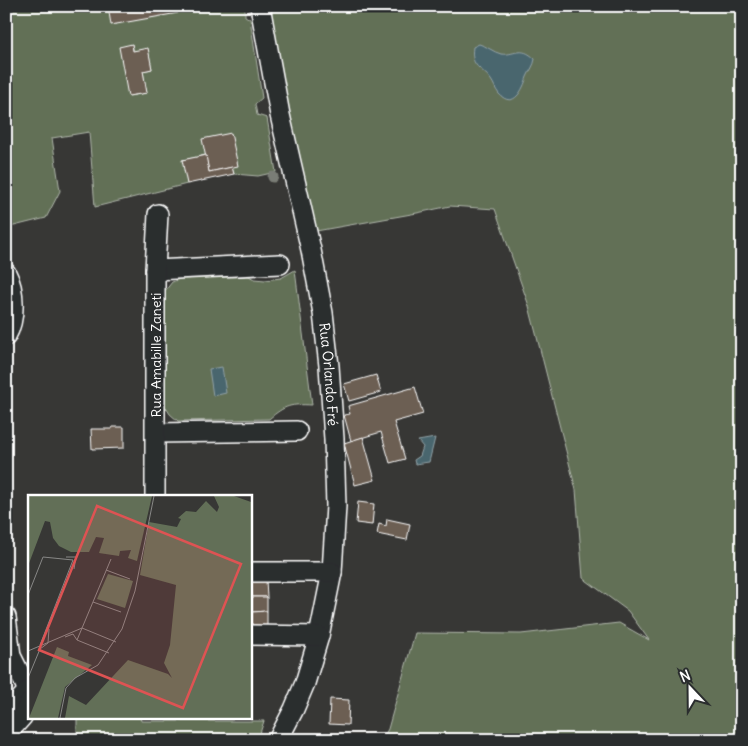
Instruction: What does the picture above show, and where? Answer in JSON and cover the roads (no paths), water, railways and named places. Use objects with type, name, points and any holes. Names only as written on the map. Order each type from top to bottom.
[{"type":"street","name":"Rua Orlando Fré","points":[[260,6],[280,115],[311,250],[323,313],[334,439],[336,506],[332,572],[319,636],[298,700],[278,740]]},
{"type":"street","name":"Rua Amabille Zaneti","points":[[155,495],[155,270],[158,214]]},
{"type":"street","points":[[155,270],[280,264]]},
{"type":"street","points":[[6,273],[11,283],[12,311],[11,328],[6,336]]},
{"type":"street","points":[[156,434],[297,431]]},
{"type":"street","points":[[251,572],[332,572]]},
{"type":"street","points":[[6,617],[11,656],[24,696],[6,735]]},
{"type":"street","points":[[251,635],[319,636]]},
{"type":"water","points":[[479,44],[501,54],[522,52],[535,59],[523,87],[513,99],[509,100],[499,94],[488,76],[475,63],[473,47]]},
{"type":"water","points":[[222,367],[226,393],[213,396],[209,369]]},
{"type":"water","points":[[435,438],[429,462],[415,464],[414,460],[420,456],[423,447],[418,441]]}]
